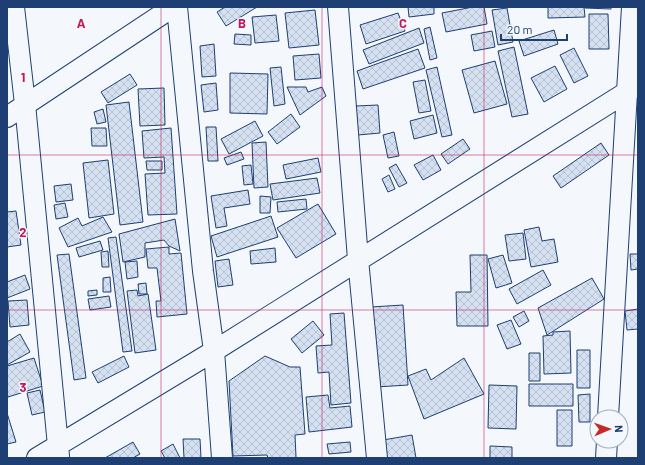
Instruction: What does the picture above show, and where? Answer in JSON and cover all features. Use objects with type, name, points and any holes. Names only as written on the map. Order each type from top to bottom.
[{"type":"street","points":[[14,7],[59,451]]},
{"type":"street","points":[[7,117],[173,7]]},
{"type":"street","points":[[177,7],[203,271],[214,351],[222,458]]},
{"type":"street","points":[[338,7],[358,259],[377,458]]},
{"type":"street","points":[[609,409],[633,89],[632,7]]},
{"type":"street","points":[[38,458],[59,451],[358,259],[633,89]]},
{"type":"building","points":[[225,7],[257,7],[226,26],[217,12]]},
{"type":"building","points":[[408,7],[434,7],[434,14],[409,17]]},
{"type":"building","points":[[473,7],[484,7],[487,24],[446,32],[442,13]]},
{"type":"building","points":[[548,7],[584,7],[585,17],[548,18]]},
{"type":"building","points":[[611,7],[611,9],[585,8]]},
{"type":"building","points":[[507,8],[513,42],[498,45],[492,10]]},
{"type":"building","points":[[315,10],[319,45],[289,48],[285,13]]},
{"type":"building","points":[[398,13],[405,31],[366,44],[360,25]]},
{"type":"building","points":[[589,14],[608,14],[609,49],[589,49]]},
{"type":"building","points":[[276,15],[279,41],[255,43],[252,17]]},
{"type":"building","points":[[430,27],[437,58],[430,60],[424,29]]},
{"type":"building","points":[[419,28],[424,43],[369,64],[363,50]]},
{"type":"building","points":[[554,30],[558,44],[524,56],[519,41]]},
{"type":"building","points":[[492,31],[495,47],[474,51],[471,35]]},
{"type":"building","points":[[235,34],[251,35],[251,45],[234,44]]},
{"type":"building","points":[[214,44],[216,76],[202,77],[200,46]]},
{"type":"building","points":[[514,47],[528,114],[512,117],[498,51]]},
{"type":"building","points":[[574,48],[588,76],[574,83],[560,55]]},
{"type":"building","points":[[418,49],[425,68],[363,89],[357,71]]},
{"type":"building","points":[[319,54],[321,78],[295,80],[293,56]]},
{"type":"building","points":[[495,61],[507,104],[474,113],[462,70]]},
{"type":"building","points":[[555,66],[567,89],[544,102],[531,78]]},
{"type":"building","points":[[281,67],[285,104],[274,106],[270,68]]},
{"type":"building","points":[[437,67],[452,135],[442,137],[426,70]]},
{"type":"building","points":[[230,73],[268,74],[267,114],[230,113]]},
{"type":"building","points":[[130,74],[137,85],[108,103],[101,92]]},
{"type":"building","points":[[425,80],[431,111],[419,113],[413,82]]},
{"type":"building","points":[[216,83],[218,110],[204,112],[201,85]]},
{"type":"building","points":[[287,87],[306,87],[308,92],[322,87],[326,96],[300,115]]},
{"type":"building","points":[[164,88],[165,125],[140,126],[138,89]]},
{"type":"building","points":[[129,102],[143,222],[120,225],[106,105]]},
{"type":"building","points":[[378,105],[380,133],[358,135],[356,106]]},
{"type":"building","points":[[103,109],[106,122],[97,124],[94,112]]},
{"type":"building","points":[[291,114],[300,127],[277,144],[268,132]]},
{"type":"building","points":[[433,115],[437,133],[414,139],[410,121]]},
{"type":"building","points":[[255,121],[263,136],[229,154],[221,139]]},
{"type":"building","points":[[206,127],[216,127],[218,161],[208,161]]},
{"type":"building","points":[[91,128],[106,128],[107,146],[92,146]]},
{"type":"building","points":[[171,128],[177,214],[148,215],[145,174],[165,173],[164,157],[144,158],[142,131]]},
{"type":"building","points":[[394,132],[399,156],[388,158],[383,135]]},
{"type":"building","points":[[463,139],[470,149],[448,164],[441,154]]},
{"type":"building","points":[[266,142],[268,187],[254,188],[252,143]]},
{"type":"building","points":[[601,143],[609,155],[561,188],[553,176]]},
{"type":"building","points":[[241,152],[244,159],[227,165],[224,158]]},
{"type":"building","points":[[433,155],[441,170],[423,180],[414,165]]},
{"type":"building","points":[[318,158],[321,172],[286,179],[283,165]]},
{"type":"building","points":[[108,160],[114,214],[89,218],[83,163]]},
{"type":"building","points":[[146,161],[162,161],[162,170],[147,170]]},
{"type":"building","points":[[396,164],[407,183],[399,187],[389,168]]},
{"type":"building","points":[[251,165],[253,184],[244,185],[242,166]]},
{"type":"building","points":[[389,175],[395,189],[388,192],[382,179]]},
{"type":"building","points":[[317,178],[320,193],[273,200],[270,184]]},
{"type":"building","points":[[71,184],[73,200],[56,202],[54,186]]},
{"type":"building","points":[[248,190],[250,204],[224,208],[227,226],[216,228],[211,196]]},
{"type":"building","points":[[260,196],[271,197],[270,213],[260,213]]},
{"type":"building","points":[[306,199],[307,209],[278,212],[277,202]]},
{"type":"building","points":[[65,203],[68,217],[56,219],[54,205]]},
{"type":"building","points":[[318,204],[336,234],[296,258],[277,228]]},
{"type":"building","points":[[16,211],[21,245],[7,247],[7,212]]},
{"type":"building","points":[[271,216],[278,237],[217,257],[211,236]]},
{"type":"building","points":[[103,217],[112,232],[68,247],[59,228],[78,218],[82,226]]},
{"type":"building","points":[[175,219],[180,251],[169,246],[164,240],[145,243],[145,257],[123,262],[119,234]]},
{"type":"building","points":[[539,227],[542,241],[554,239],[558,262],[531,267],[524,230]]},
{"type":"building","points":[[523,233],[526,259],[509,261],[505,235]]},
{"type":"building","points":[[116,237],[132,351],[123,352],[108,238]]},
{"type":"building","points":[[100,241],[103,250],[79,257],[76,248]]},
{"type":"building","points":[[169,247],[169,254],[181,253],[187,314],[157,317],[156,301],[161,301],[157,268],[148,268],[146,249]]},
{"type":"building","points":[[275,248],[276,262],[251,264],[250,251]]},
{"type":"building","points":[[108,251],[109,267],[102,267],[101,252]]},
{"type":"building","points":[[69,254],[86,378],[74,380],[57,255]]},
{"type":"building","points":[[630,254],[638,254],[638,269],[631,270]]},
{"type":"building","points":[[470,255],[487,255],[488,326],[457,326],[456,292],[471,292]]},
{"type":"building","points":[[503,255],[512,283],[496,288],[488,259]]},
{"type":"building","points":[[229,259],[233,285],[218,287],[215,261]]},
{"type":"building","points":[[137,261],[138,277],[127,279],[125,262]]},
{"type":"building","points":[[543,270],[551,285],[517,304],[509,289]]},
{"type":"building","points":[[25,275],[30,289],[7,298],[7,282]]},
{"type":"building","points":[[110,277],[111,292],[103,292],[103,278]]},
{"type":"building","points":[[592,278],[604,299],[547,335],[538,308]]},
{"type":"building","points":[[146,283],[147,294],[139,294],[138,284]]},
{"type":"building","points":[[97,290],[97,295],[88,296],[88,291]]},
{"type":"building","points":[[137,290],[138,296],[148,294],[156,350],[135,353],[127,291]]},
{"type":"building","points":[[109,296],[111,307],[90,310],[88,299]]},
{"type":"building","points":[[27,300],[29,325],[10,327],[8,301]]},
{"type":"building","points":[[403,305],[408,385],[376,387],[371,307]]},
{"type":"building","points":[[638,309],[638,329],[627,330],[625,311]]},
{"type":"building","points":[[524,311],[529,321],[519,327],[513,317]]},
{"type":"building","points":[[344,313],[351,403],[331,405],[329,372],[318,373],[316,346],[332,345],[330,314]]},
{"type":"building","points":[[511,320],[521,344],[507,349],[497,325]]},
{"type":"building","points":[[313,321],[324,335],[302,353],[291,339]]},
{"type":"building","points":[[570,331],[571,373],[544,374],[543,336],[553,335],[553,332]]},
{"type":"building","points":[[20,334],[30,352],[7,365],[7,342]]},
{"type":"building","points":[[577,350],[590,350],[590,388],[577,388]]},
{"type":"building","points":[[529,353],[540,353],[540,381],[529,381]]},
{"type":"building","points":[[124,356],[129,367],[98,383],[92,372]]},
{"type":"building","points":[[265,356],[290,367],[300,367],[305,434],[295,435],[297,458],[268,458],[267,455],[233,456],[229,381]]},
{"type":"building","points":[[34,358],[43,386],[8,397],[7,366]]},
{"type":"building","points":[[464,358],[484,394],[424,419],[408,376],[426,369],[431,380]]},
{"type":"building","points":[[529,384],[573,384],[573,406],[529,406]]},
{"type":"building","points":[[489,385],[517,386],[516,429],[488,428]]},
{"type":"building","points":[[40,390],[45,412],[32,415],[27,393]]},
{"type":"building","points":[[590,394],[589,422],[579,422],[578,395]]},
{"type":"building","points":[[328,395],[330,408],[350,406],[352,427],[309,432],[306,397]]},
{"type":"building","points":[[557,410],[572,410],[572,446],[557,446]]},
{"type":"building","points":[[7,413],[16,442],[7,444]]},
{"type":"building","points":[[412,435],[416,458],[386,458],[383,440]]},
{"type":"building","points":[[183,439],[200,439],[201,458],[184,458]]},
{"type":"building","points":[[133,442],[140,454],[133,458],[105,458]]},
{"type":"building","points":[[350,442],[351,452],[329,454],[327,444]]},
{"type":"building","points":[[173,444],[180,458],[165,458],[161,451]]},
{"type":"building","points":[[490,446],[512,447],[512,458],[490,458]]}]
